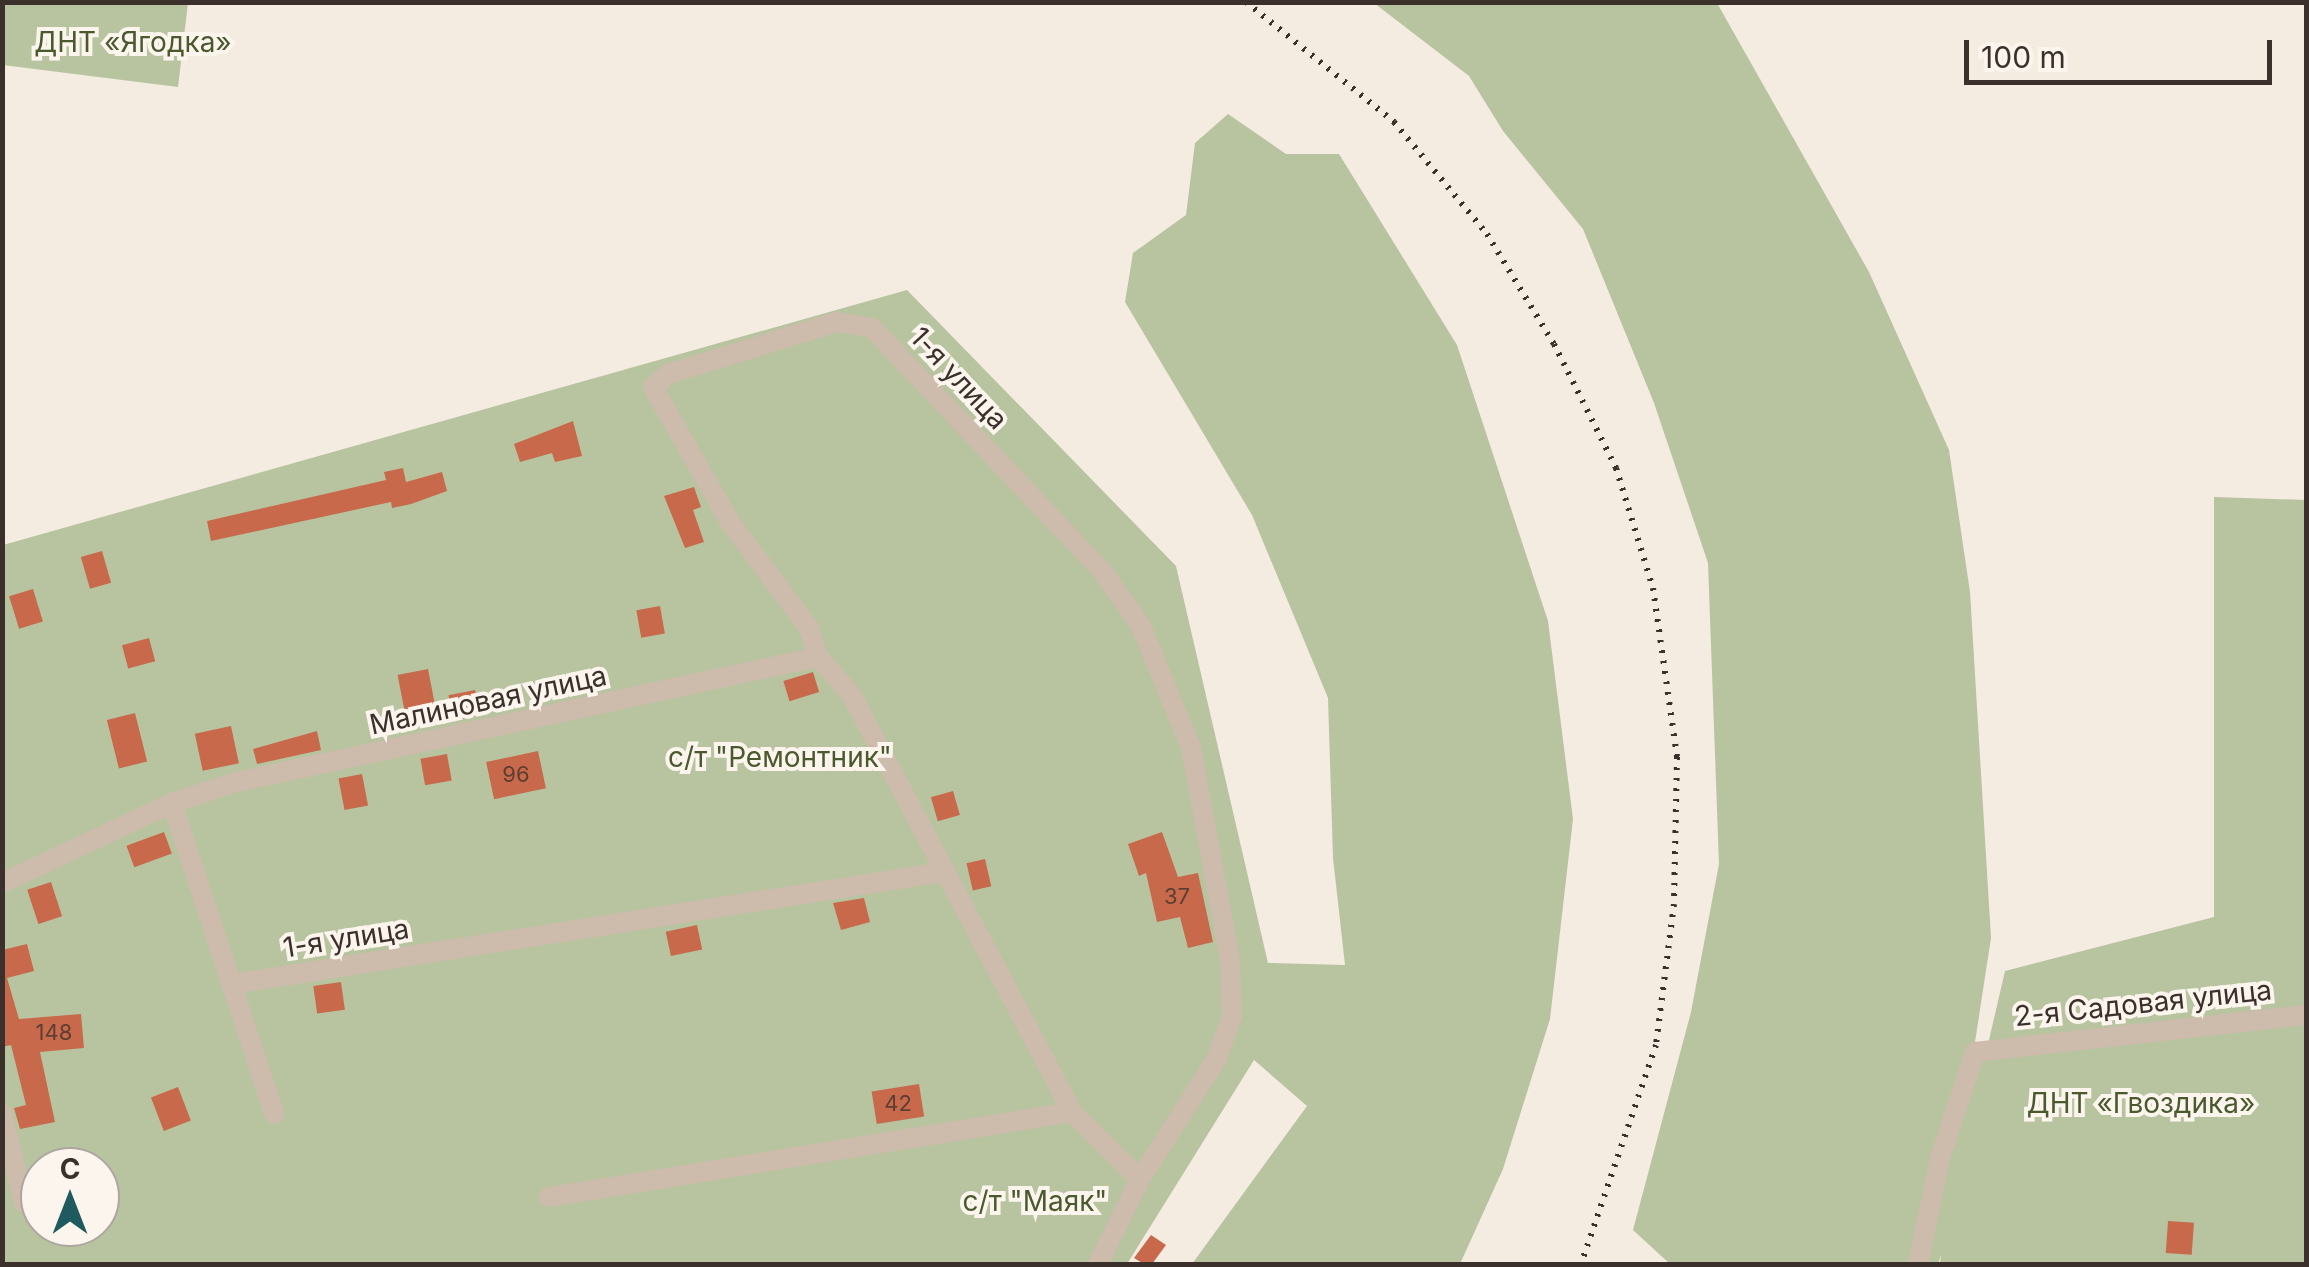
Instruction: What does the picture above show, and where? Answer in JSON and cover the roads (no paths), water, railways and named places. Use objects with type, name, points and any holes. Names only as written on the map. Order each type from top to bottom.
[{"type":"street","name":"1-я улица","points":[[1098,1264],[1140,1179],[1216,1060],[1232,1017],[1230,960],[1191,748],[1141,626],[1102,571],[912,364],[872,328],[837,322],[737,349],[668,374],[653,387],[730,522],[809,628],[818,658],[850,694],[1072,1112],[1140,1179]]},
{"type":"street","name":"Малиновая улица","points":[[2,883],[172,802],[236,782],[818,658]]},
{"type":"street","points":[[172,802],[274,1114]]},
{"type":"street","name":"1-я улица","points":[[232,984],[943,872]]},
{"type":"street","name":"2-я Садовая улица","points":[[1918,1264],[1969,1063],[1985,1047],[2306,1015]]},
{"type":"street","points":[[550,1197],[1072,1112]]},
{"type":"street","points":[[2,1114],[20,1186]]},
{"type":"railway","points":[[1246,2],[1394,122],[1487,234],[1554,344],[1616,468],[1653,588],[1677,757],[1674,904],[1656,1045],[1581,1264]]},
{"type":"park label","name":"ДНТ «Ягодка»","points":[[133,42]]},
{"type":"park label","name":"с/т \"Ремонтник\"","points":[[780,757]]},
{"type":"park label","name":"ДНТ «Гвоздика»","points":[[2141,1103]]},
{"type":"park label","name":"с/т \"Маяк\"","points":[[1035,1201]]}]
